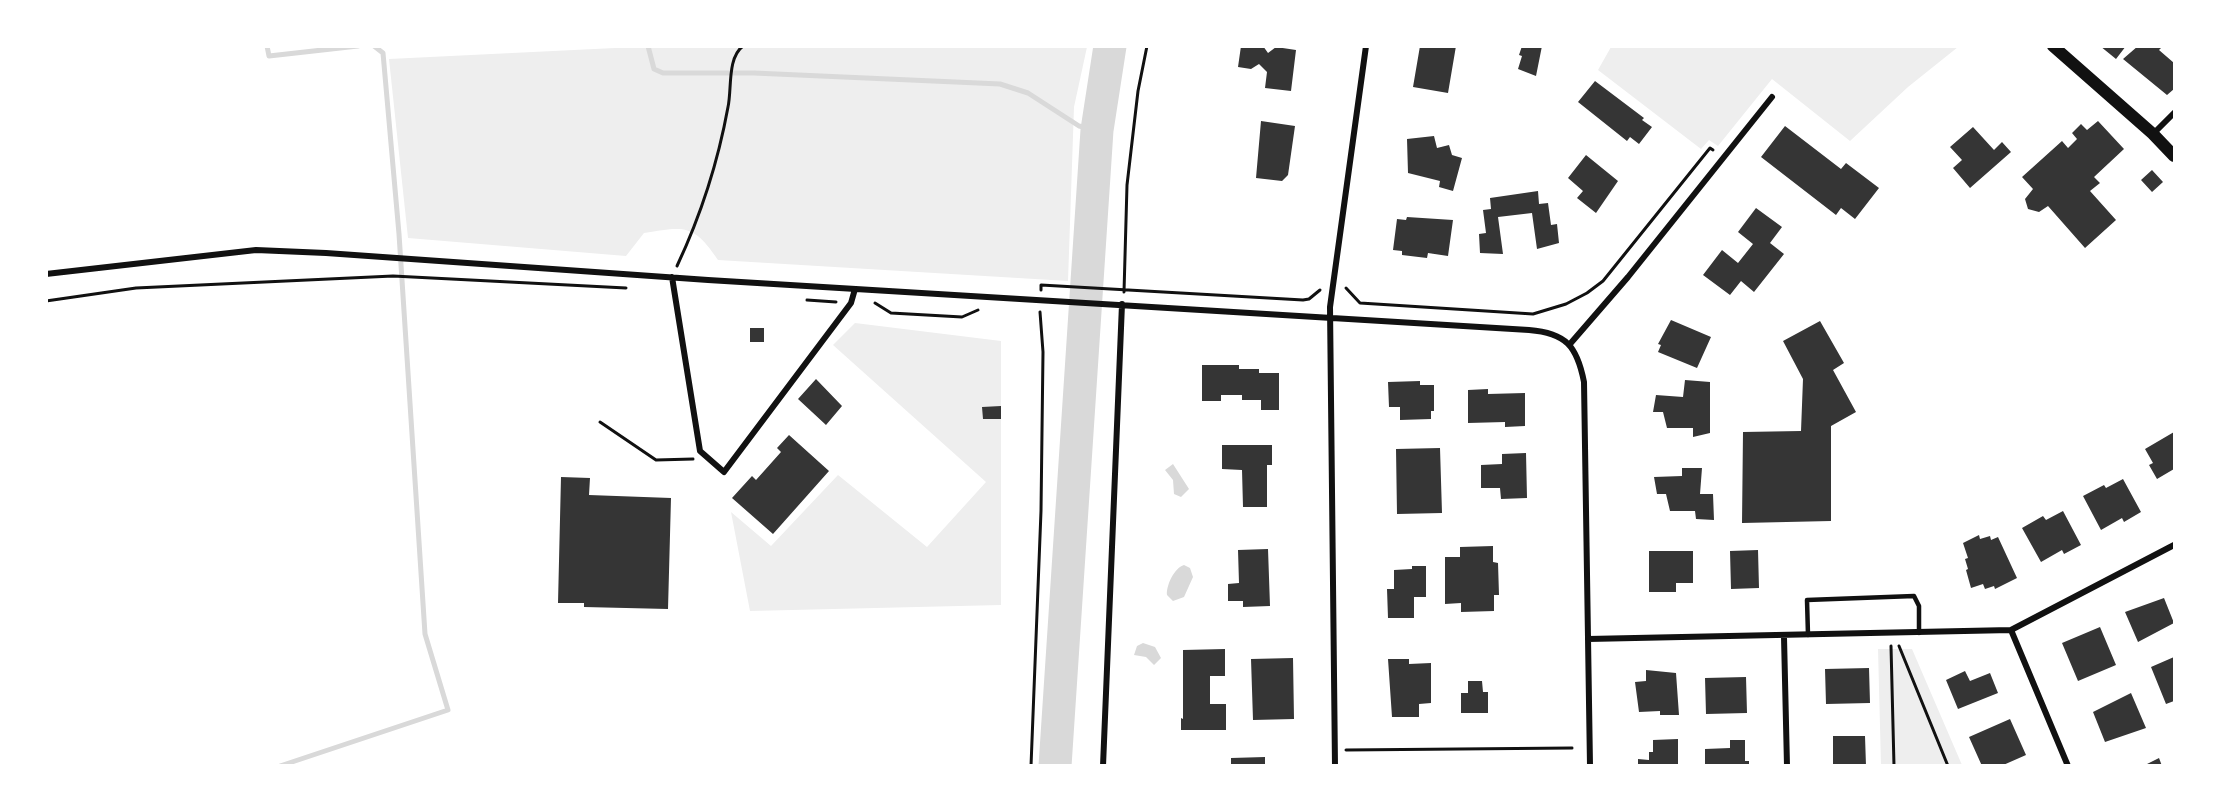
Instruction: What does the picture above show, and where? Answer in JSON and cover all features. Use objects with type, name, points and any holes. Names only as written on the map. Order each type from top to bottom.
[{"type":"main road","points":[[2054,46],[2175,156]]},
{"type":"street","points":[[1335,765],[1329,317],[1366,46]]},
{"type":"street","points":[[1570,344],[1628,277],[1772,96]]},
{"type":"street","points":[[2153,134],[2175,113]]},
{"type":"street","points":[[46,274],[256,250],[392,256],[855,289],[1545,331],[1558,335],[1570,344],[1581,366],[1584,382],[1590,765]]},
{"type":"street","points":[[672,277],[700,451],[724,472],[851,303],[855,289]]},
{"type":"street","points":[[1103,765],[1122,304]]},
{"type":"street","points":[[1587,639],[1784,637],[2011,630],[2175,545]]},
{"type":"street","points":[[2011,630],[2068,765]]},
{"type":"street","points":[[1784,637],[1787,765]]},
{"type":"lane","points":[[1808,636],[1807,600],[1914,596],[1919,606],[1919,633]]},
{"type":"path","points":[[672,277],[707,192],[725,128],[732,86],[733,61],[736,52],[743,46]]},
{"type":"path","points":[[1122,304],[1127,185],[1138,91],[1147,46]]},
{"type":"path","points":[[1344,282],[1347,290],[1360,303],[1514,315],[1548,310],[1587,293],[1604,280],[1710,148],[1722,157]]},
{"type":"path","points":[[46,301],[136,288],[393,276],[630,288]]},
{"type":"path","points":[[1051,286],[1303,300],[1314,296],[1323,282]]},
{"type":"path","points":[[804,300],[876,303],[891,313],[962,317],[975,309],[986,310]]},
{"type":"path","points":[[1029,313],[1040,313]]},
{"type":"path","points":[[1031,765],[1041,511],[1043,352],[1040,320]]},
{"type":"path","points":[[600,422],[656,459],[710,459]]},
{"type":"path","points":[[1891,646],[1894,765]]},
{"type":"path","points":[[1899,646],[1948,765]]},
{"type":"path","points":[[1345,750],[1572,748]]},
{"type":"shaded area","points":[[656,46],[1087,47],[1074,107],[1068,281],[718,260],[710,248],[695,234],[679,229],[644,233],[626,256],[408,238],[389,59]]},
{"type":"shaded area","points":[[1611,47],[1958,47],[1908,87],[1850,141],[1772,79],[1718,146],[1709,140],[1701,149],[1598,70]]},
{"type":"shaded area","points":[[855,323],[1001,341],[1001,605],[750,611],[731,512],[771,546],[838,475],[927,547],[986,482],[833,345]]},
{"type":"shaded area","points":[[1173,464],[1189,489],[1181,497],[1174,494],[1173,480],[1165,470]]},
{"type":"shaded area","points":[[1184,565],[1190,568],[1193,577],[1184,597],[1173,601],[1167,595],[1168,587],[1174,573]]},
{"type":"shaded area","points":[[1143,643],[1155,647],[1161,658],[1154,665],[1146,657],[1134,655],[1137,646]]},
{"type":"shaded area","points":[[1878,649],[1912,649],[1962,765],[1881,765]]},
{"type":"building","points":[[1241,46],[1263,46],[1268,53],[1276,47],[1296,50],[1291,91],[1265,88],[1267,72],[1259,64],[1251,69],[1238,67]]},
{"type":"building","points":[[1420,46],[1456,46],[1448,93],[1413,87]]},
{"type":"building","points":[[1522,46],[1542,46],[1536,76],[1518,69]]},
{"type":"building","points":[[2100,46],[2126,46],[2116,59]]},
{"type":"building","points":[[2138,46],[2163,46],[2159,50],[2174,63],[2174,89],[2167,95],[2123,59]]},
{"type":"building","points":[[1595,81],[1644,118],[1642,120],[1652,127],[1639,144],[1630,137],[1627,141],[1578,102]]},
{"type":"building","points":[[1261,121],[1295,126],[1288,175],[1282,181],[1256,178]]},
{"type":"building","points":[[2098,121],[2124,149],[2094,177],[2100,183],[2090,191],[2116,220],[2085,248],[2048,206],[2039,212],[2028,209],[2025,199],[2033,189],[2022,177],[2062,141],[2068,148],[2077,139],[2072,133],[2081,124],[2087,130]]},
{"type":"building","points":[[1785,126],[1841,169],[1846,163],[1879,188],[1855,219],[1841,208],[1836,215],[1761,157]]},
{"type":"building","points":[[1973,127],[1994,150],[2002,142],[2011,152],[1970,188],[1953,168],[1962,160],[1950,147]]},
{"type":"building","points":[[1434,136],[1437,148],[1449,145],[1452,155],[1462,158],[1453,191],[1439,187],[1440,181],[1408,173],[1407,139]]},
{"type":"building","points":[[1586,155],[1618,181],[1596,213],[1577,198],[1583,191],[1568,178]]},
{"type":"building","points":[[2152,170],[2163,182],[2152,192],[2141,180]]},
{"type":"building","points":[[1538,191],[1539,204],[1548,203],[1551,225],[1557,224],[1559,243],[1537,249],[1532,213],[1498,217],[1503,254],[1480,253],[1479,234],[1486,233],[1483,210],[1491,209],[1490,198]]},
{"type":"building","points":[[1756,208],[1782,227],[1770,243],[1784,254],[1754,292],[1741,281],[1730,295],[1703,275],[1722,250],[1738,263],[1753,244],[1738,232]]},
{"type":"building","points":[[1407,217],[1453,220],[1448,256],[1428,253],[1427,258],[1402,255],[1402,251],[1393,250],[1397,219],[1406,220]]},
{"type":"building","points":[[1671,320],[1711,337],[1697,368],[1658,352],[1661,345],[1658,344]]},
{"type":"building","points":[[1820,321],[1844,363],[1833,370],[1856,412],[1831,426],[1831,521],[1742,523],[1743,432],[1801,431],[1803,379],[1783,341]]},
{"type":"building","points":[[750,328],[764,328],[764,342],[750,342]]},
{"type":"building","points":[[1202,365],[1239,365],[1239,369],[1259,369],[1259,373],[1279,373],[1279,410],[1261,410],[1261,400],[1242,400],[1242,395],[1221,395],[1221,401],[1202,401]]},
{"type":"building","points":[[816,379],[842,406],[826,425],[798,399]]},
{"type":"building","points":[[1685,380],[1710,382],[1710,433],[1693,437],[1693,428],[1667,428],[1663,412],[1653,412],[1656,395],[1683,397]]},
{"type":"building","points":[[1420,381],[1420,385],[1434,385],[1434,411],[1431,411],[1431,419],[1400,420],[1400,407],[1389,407],[1388,382]]},
{"type":"building","points":[[1488,389],[1488,394],[1525,393],[1525,426],[1505,427],[1505,422],[1468,423],[1468,390]]},
{"type":"building","points":[[1001,406],[1001,419],[983,419],[982,407]]},
{"type":"building","points":[[2174,432],[2174,469],[2157,479],[2149,465],[2153,463],[2145,449]]},
{"type":"building","points":[[789,435],[829,471],[773,534],[732,498],[752,476],[756,480],[781,452],[777,448]]},
{"type":"building","points":[[1222,445],[1272,445],[1272,465],[1267,465],[1267,507],[1243,507],[1242,470],[1222,469]]},
{"type":"building","points":[[1440,448],[1442,513],[1397,514],[1396,449]]},
{"type":"building","points":[[1526,453],[1527,498],[1501,499],[1500,488],[1481,488],[1481,465],[1502,464],[1502,454]]},
{"type":"building","points":[[1682,468],[1702,468],[1700,494],[1713,494],[1714,520],[1696,519],[1695,511],[1670,511],[1666,494],[1657,494],[1654,477],[1682,476]]},
{"type":"building","points":[[561,477],[590,478],[589,495],[671,498],[668,609],[584,607],[584,603],[558,603]]},
{"type":"building","points":[[2123,479],[2141,512],[2124,522],[2122,518],[2101,530],[2083,496],[2104,485],[2106,488]]},
{"type":"building","points":[[2063,511],[2081,545],[2064,554],[2062,550],[2041,562],[2022,528],[2043,516],[2046,520]]},
{"type":"building","points":[[1979,535],[1980,539],[1990,536],[1991,540],[1998,537],[2017,578],[1995,589],[1994,586],[1985,589],[1983,584],[1971,588],[1966,570],[1968,569],[1965,559],[1968,558],[1963,543]]},
{"type":"building","points":[[1493,546],[1493,562],[1498,563],[1499,595],[1494,595],[1494,611],[1461,612],[1461,603],[1445,604],[1445,557],[1460,557],[1460,547]]},
{"type":"building","points":[[1268,549],[1270,606],[1243,607],[1243,601],[1228,601],[1228,584],[1239,583],[1238,550]]},
{"type":"building","points":[[1758,550],[1759,588],[1731,589],[1730,551]]},
{"type":"building","points":[[1649,551],[1693,551],[1693,583],[1676,583],[1676,592],[1649,592]]},
{"type":"building","points":[[1412,566],[1426,566],[1426,597],[1414,597],[1414,618],[1388,618],[1387,589],[1394,589],[1394,570],[1412,569]]},
{"type":"building","points":[[2164,598],[2174,623],[2138,642],[2125,612]]},
{"type":"building","points":[[2100,627],[2116,665],[2078,681],[2062,643]]},
{"type":"building","points":[[1225,649],[1225,676],[1210,676],[1210,704],[1226,704],[1226,730],[1181,730],[1183,650]]},
{"type":"building","points":[[2174,657],[2174,701],[2166,704],[2151,667]]},
{"type":"building","points":[[1293,658],[1294,719],[1253,720],[1251,659]]},
{"type":"building","points":[[1388,659],[1409,659],[1409,664],[1431,663],[1431,703],[1419,704],[1419,717],[1392,717]]},
{"type":"building","points":[[1869,668],[1870,703],[1826,704],[1825,669]]},
{"type":"building","points":[[1646,670],[1676,673],[1679,715],[1660,715],[1660,711],[1639,712],[1635,682],[1646,681]]},
{"type":"building","points":[[1965,671],[1970,681],[1990,673],[1998,693],[1958,709],[1946,680]]},
{"type":"building","points":[[1746,677],[1747,713],[1706,714],[1705,678]]},
{"type":"building","points":[[1468,681],[1482,681],[1483,692],[1488,692],[1488,713],[1461,713],[1461,693],[1468,693]]},
{"type":"building","points":[[2131,693],[2146,728],[2105,742],[2093,712]]},
{"type":"building","points":[[2010,719],[2026,755],[2001,766],[1982,766],[1969,737]]},
{"type":"building","points":[[1833,736],[1865,736],[1866,766],[1833,766]]},
{"type":"building","points":[[1678,739],[1678,766],[1638,766],[1638,759],[1649,760],[1649,752],[1653,752],[1653,740]]},
{"type":"building","points":[[1730,740],[1745,740],[1745,761],[1749,761],[1749,766],[1705,766],[1705,749],[1730,748]]},
{"type":"building","points":[[1265,757],[1265,766],[1231,766],[1231,758]]},
{"type":"building","points":[[2159,758],[2162,766],[2147,764]]},
{"type":"waterway","points":[[267,46],[269,56],[358,46]]},
{"type":"waterway","points":[[280,766],[448,710],[425,634],[399,234],[383,53],[374,46]]},
{"type":"waterway","points":[[648,46],[654,69],[663,73],[754,73],[1000,84],[1028,93],[1079,126],[1097,130]]},
{"type":"waterway","points":[[1055,766],[1097,130],[1110,46]]}]
